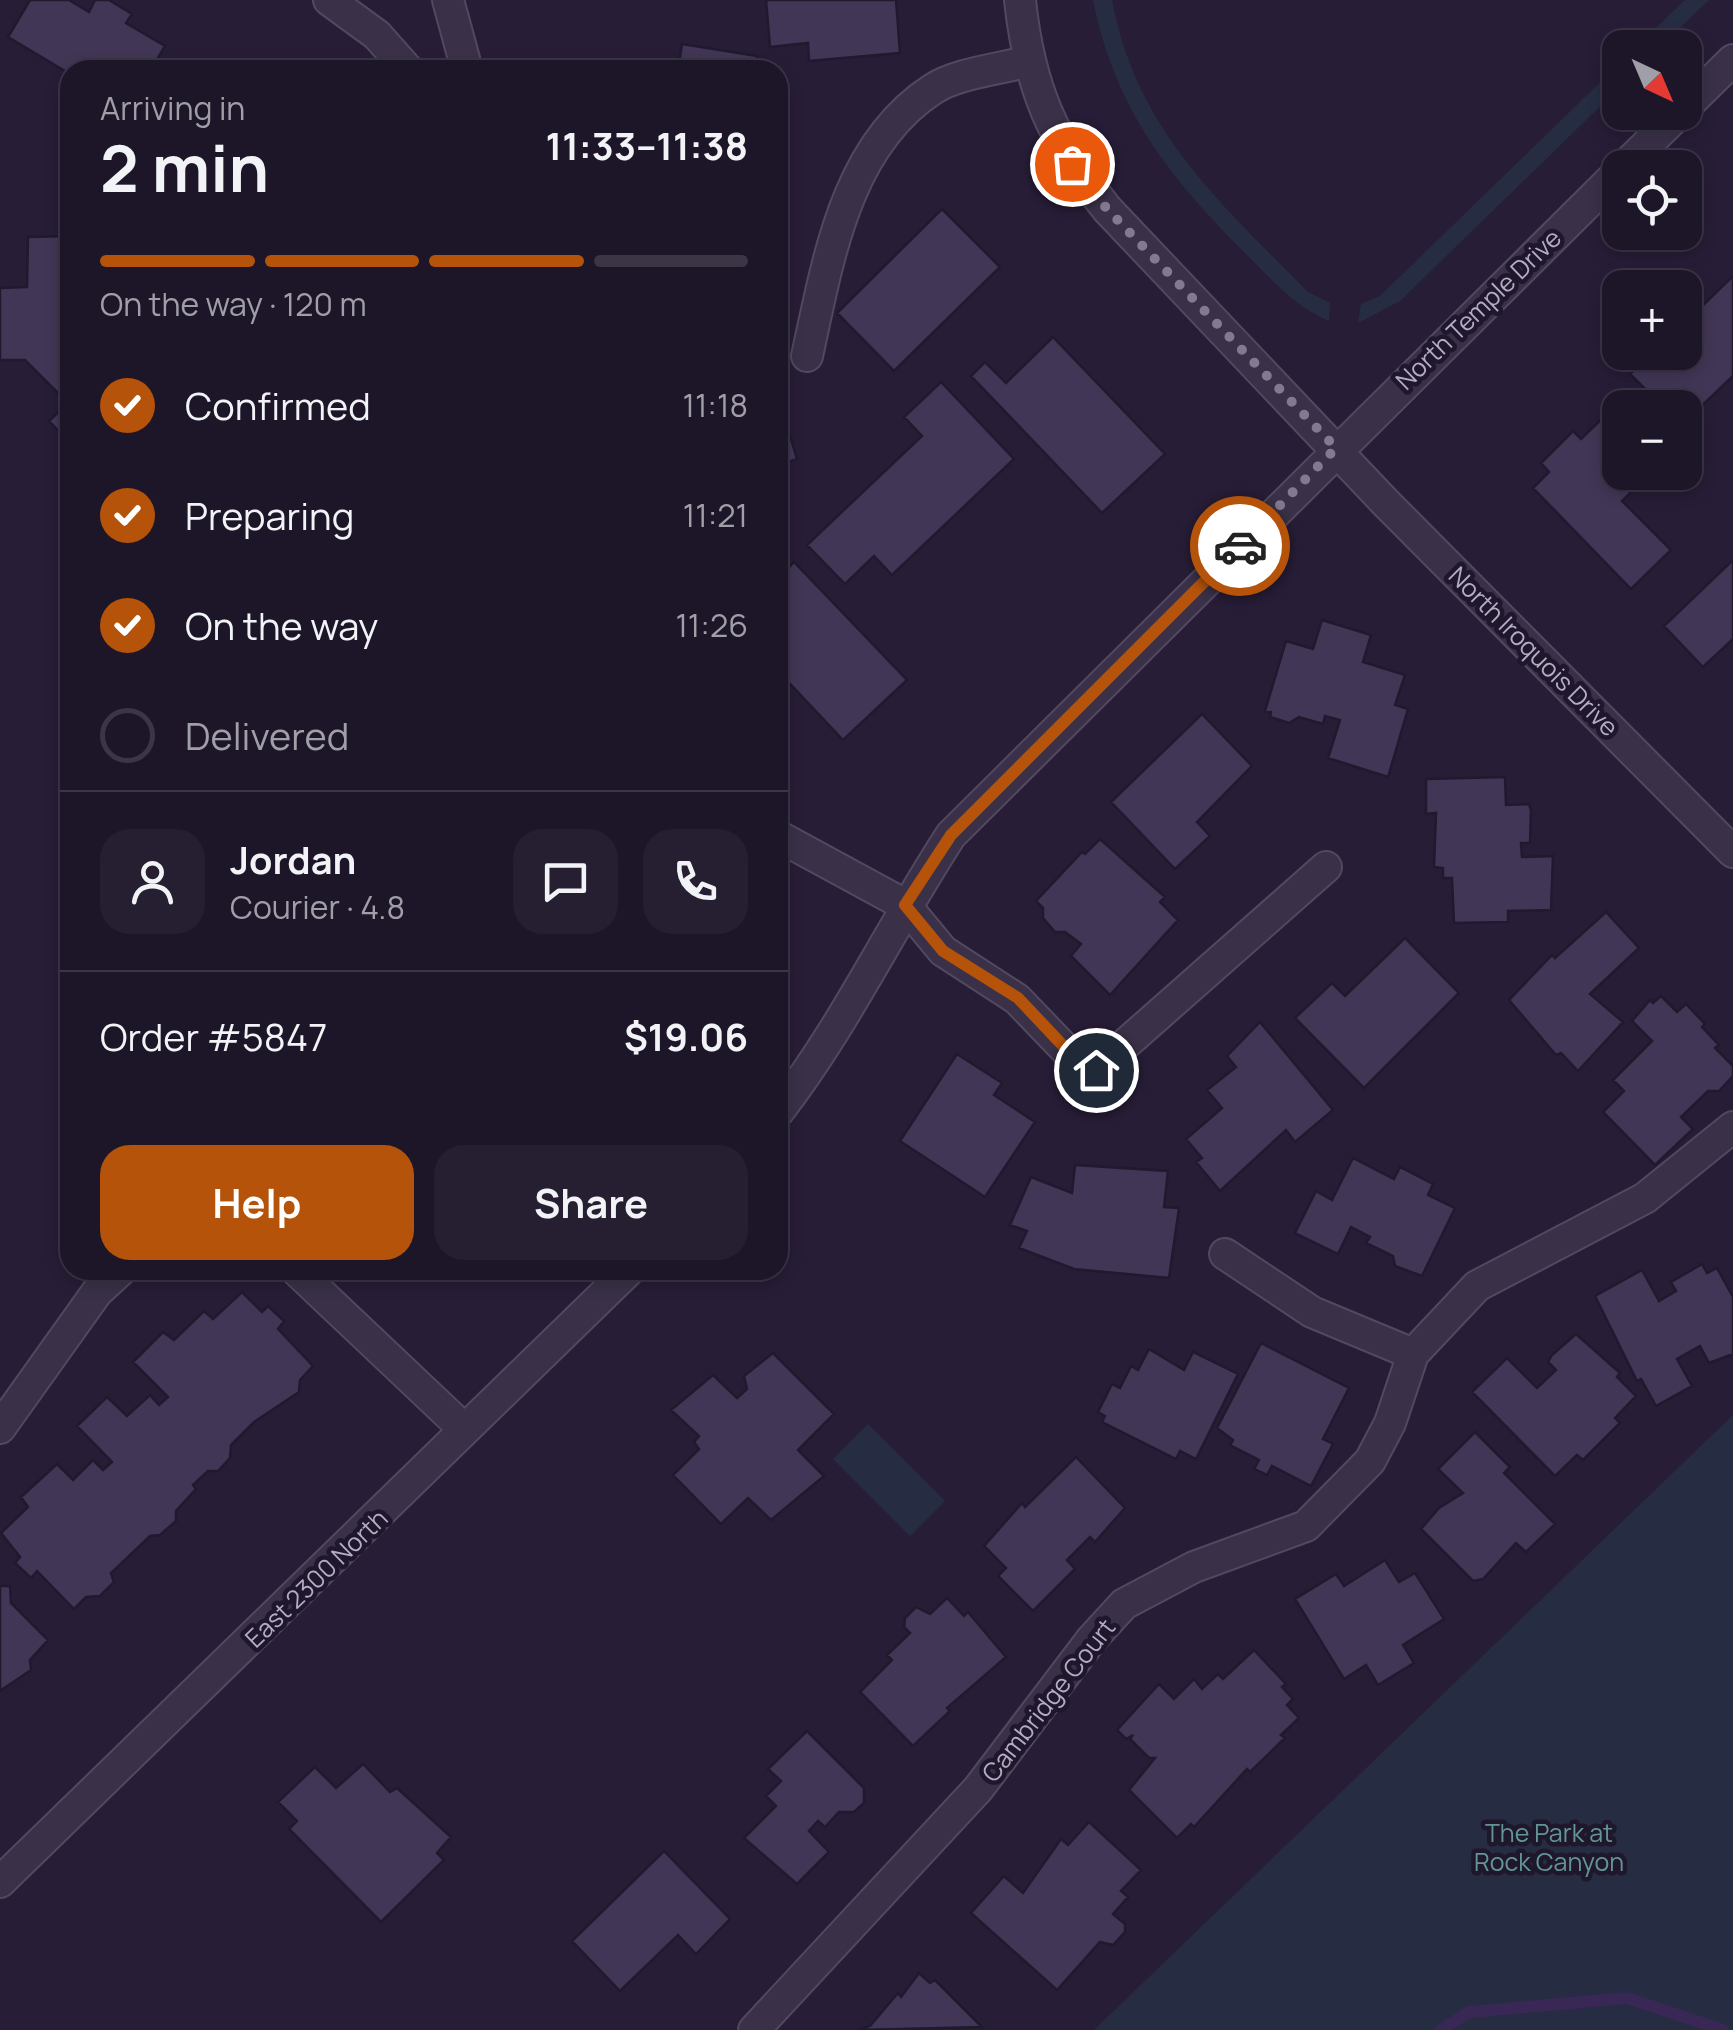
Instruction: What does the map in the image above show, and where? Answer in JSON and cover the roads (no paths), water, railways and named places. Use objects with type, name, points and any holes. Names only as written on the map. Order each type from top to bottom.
[{"type":"street","points":[[329,0],[377,35],[399,60]]},
{"type":"street","points":[[448,0],[463,60]]},
{"type":"street","name":"North Iroquois Drive","points":[[1020,0],[1029,60],[1047,118],[1072,164],[1107,209],[1733,852]]},
{"type":"street","points":[[807,356],[831,245],[876,140],[934,88],[1029,60]]},
{"type":"street","name":"North Temple Drive","points":[[1702,90],[1733,60]]},
{"type":"street","name":"North Temple Drive","points":[[1641,150],[1662,130]]},
{"type":"street","name":"North Temple Drive","points":[[1336,448],[1602,189]]},
{"type":"street","points":[[788,1099],[819,1058],[905,905],[951,835],[1336,448]]},
{"type":"street","points":[[788,841],[905,905],[943,951],[1018,998],[1068,1051],[1096,1070],[1326,867]]},
{"type":"street","name":"Cambridge Court","points":[[754,2030],[978,1788],[1124,1604],[1194,1567],[1306,1526],[1370,1462],[1390,1423],[1413,1354],[1476,1286],[1645,1198],[1733,1127]]},
{"type":"street","points":[[1224,1254],[1312,1312],[1413,1354]]},
{"type":"street","points":[[0,1428],[110,1280]]},
{"type":"street","points":[[307,1280],[464,1429]]},
{"type":"street","name":"East 2300 North","points":[[0,1882],[619,1280]]},
{"type":"waterway","points":[[1441,2030],[1469,2012],[1627,1998],[1723,2030]]},
{"type":"park label","name":"The Park at Rock Canyon","points":[[1549,1846]]}]
